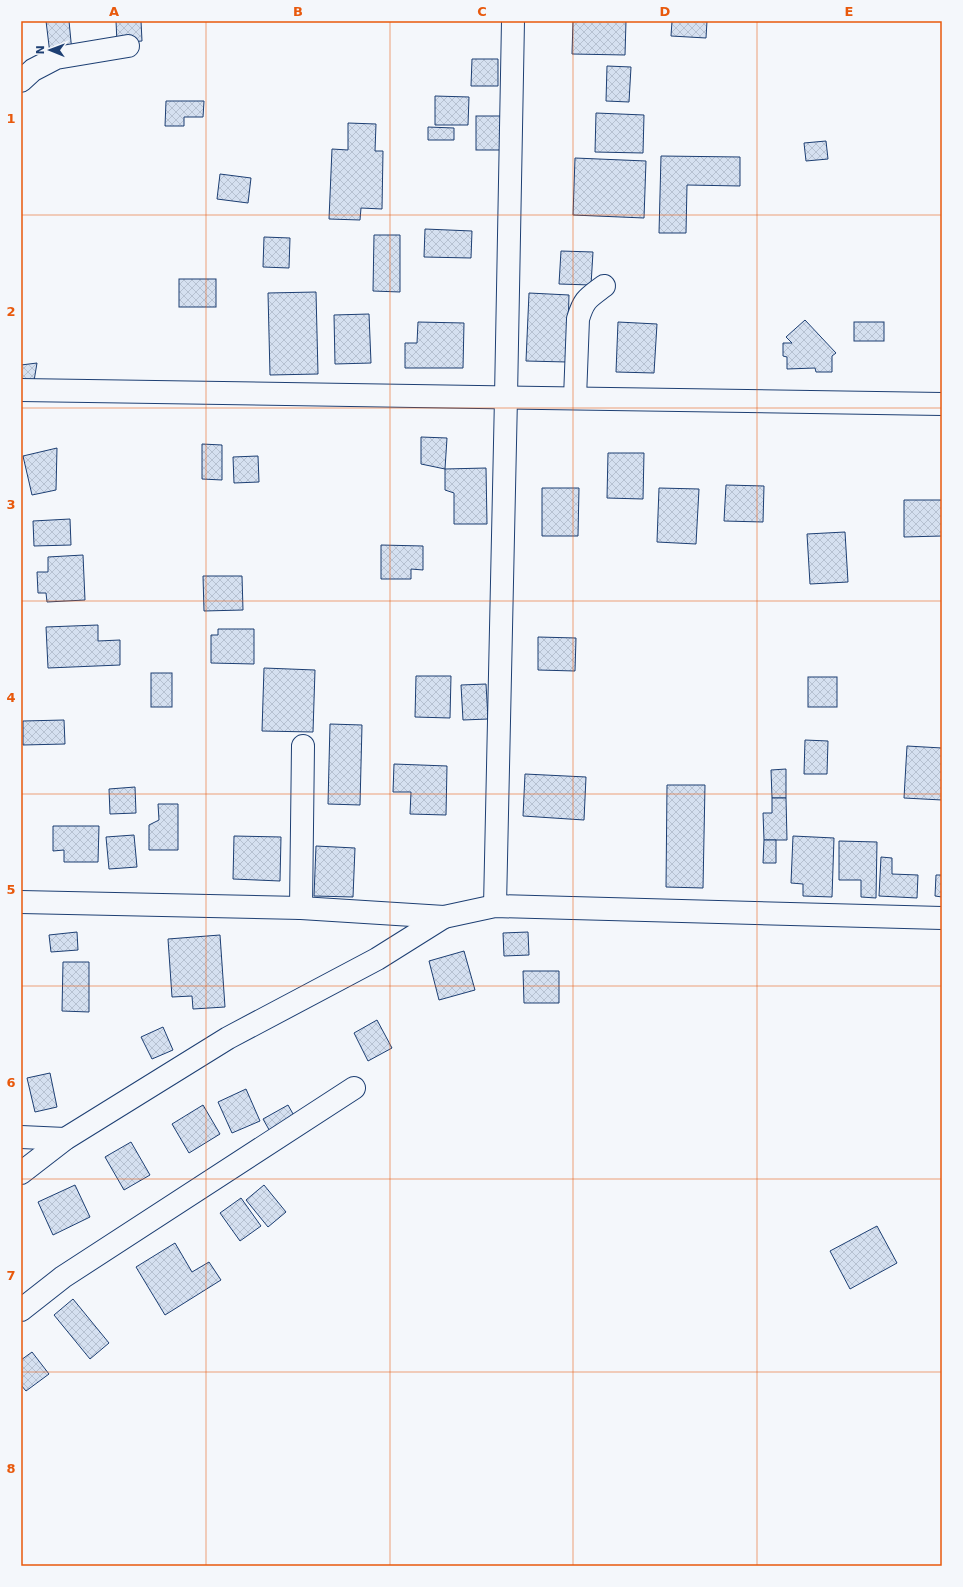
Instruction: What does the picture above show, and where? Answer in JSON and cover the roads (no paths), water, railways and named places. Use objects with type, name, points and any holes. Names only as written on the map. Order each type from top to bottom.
[{"type":"street","points":[[495,906],[513,21]]},
{"type":"street","points":[[21,81],[33,70],[56,58],[128,46]]},
{"type":"street","points":[[575,398],[578,319],[586,299],[604,286]]},
{"type":"street","points":[[21,390],[942,404]]},
{"type":"street","points":[[300,908],[303,746]]},
{"type":"street","points":[[21,902],[300,908],[444,917],[495,906],[942,918]]},
{"type":"street","points":[[21,1173],[65,1138],[228,1038],[377,959],[444,917]]},
{"type":"street","points":[[21,1310],[63,1277],[354,1088]]},
{"type":"street","points":[[21,1136],[65,1138]]}]
